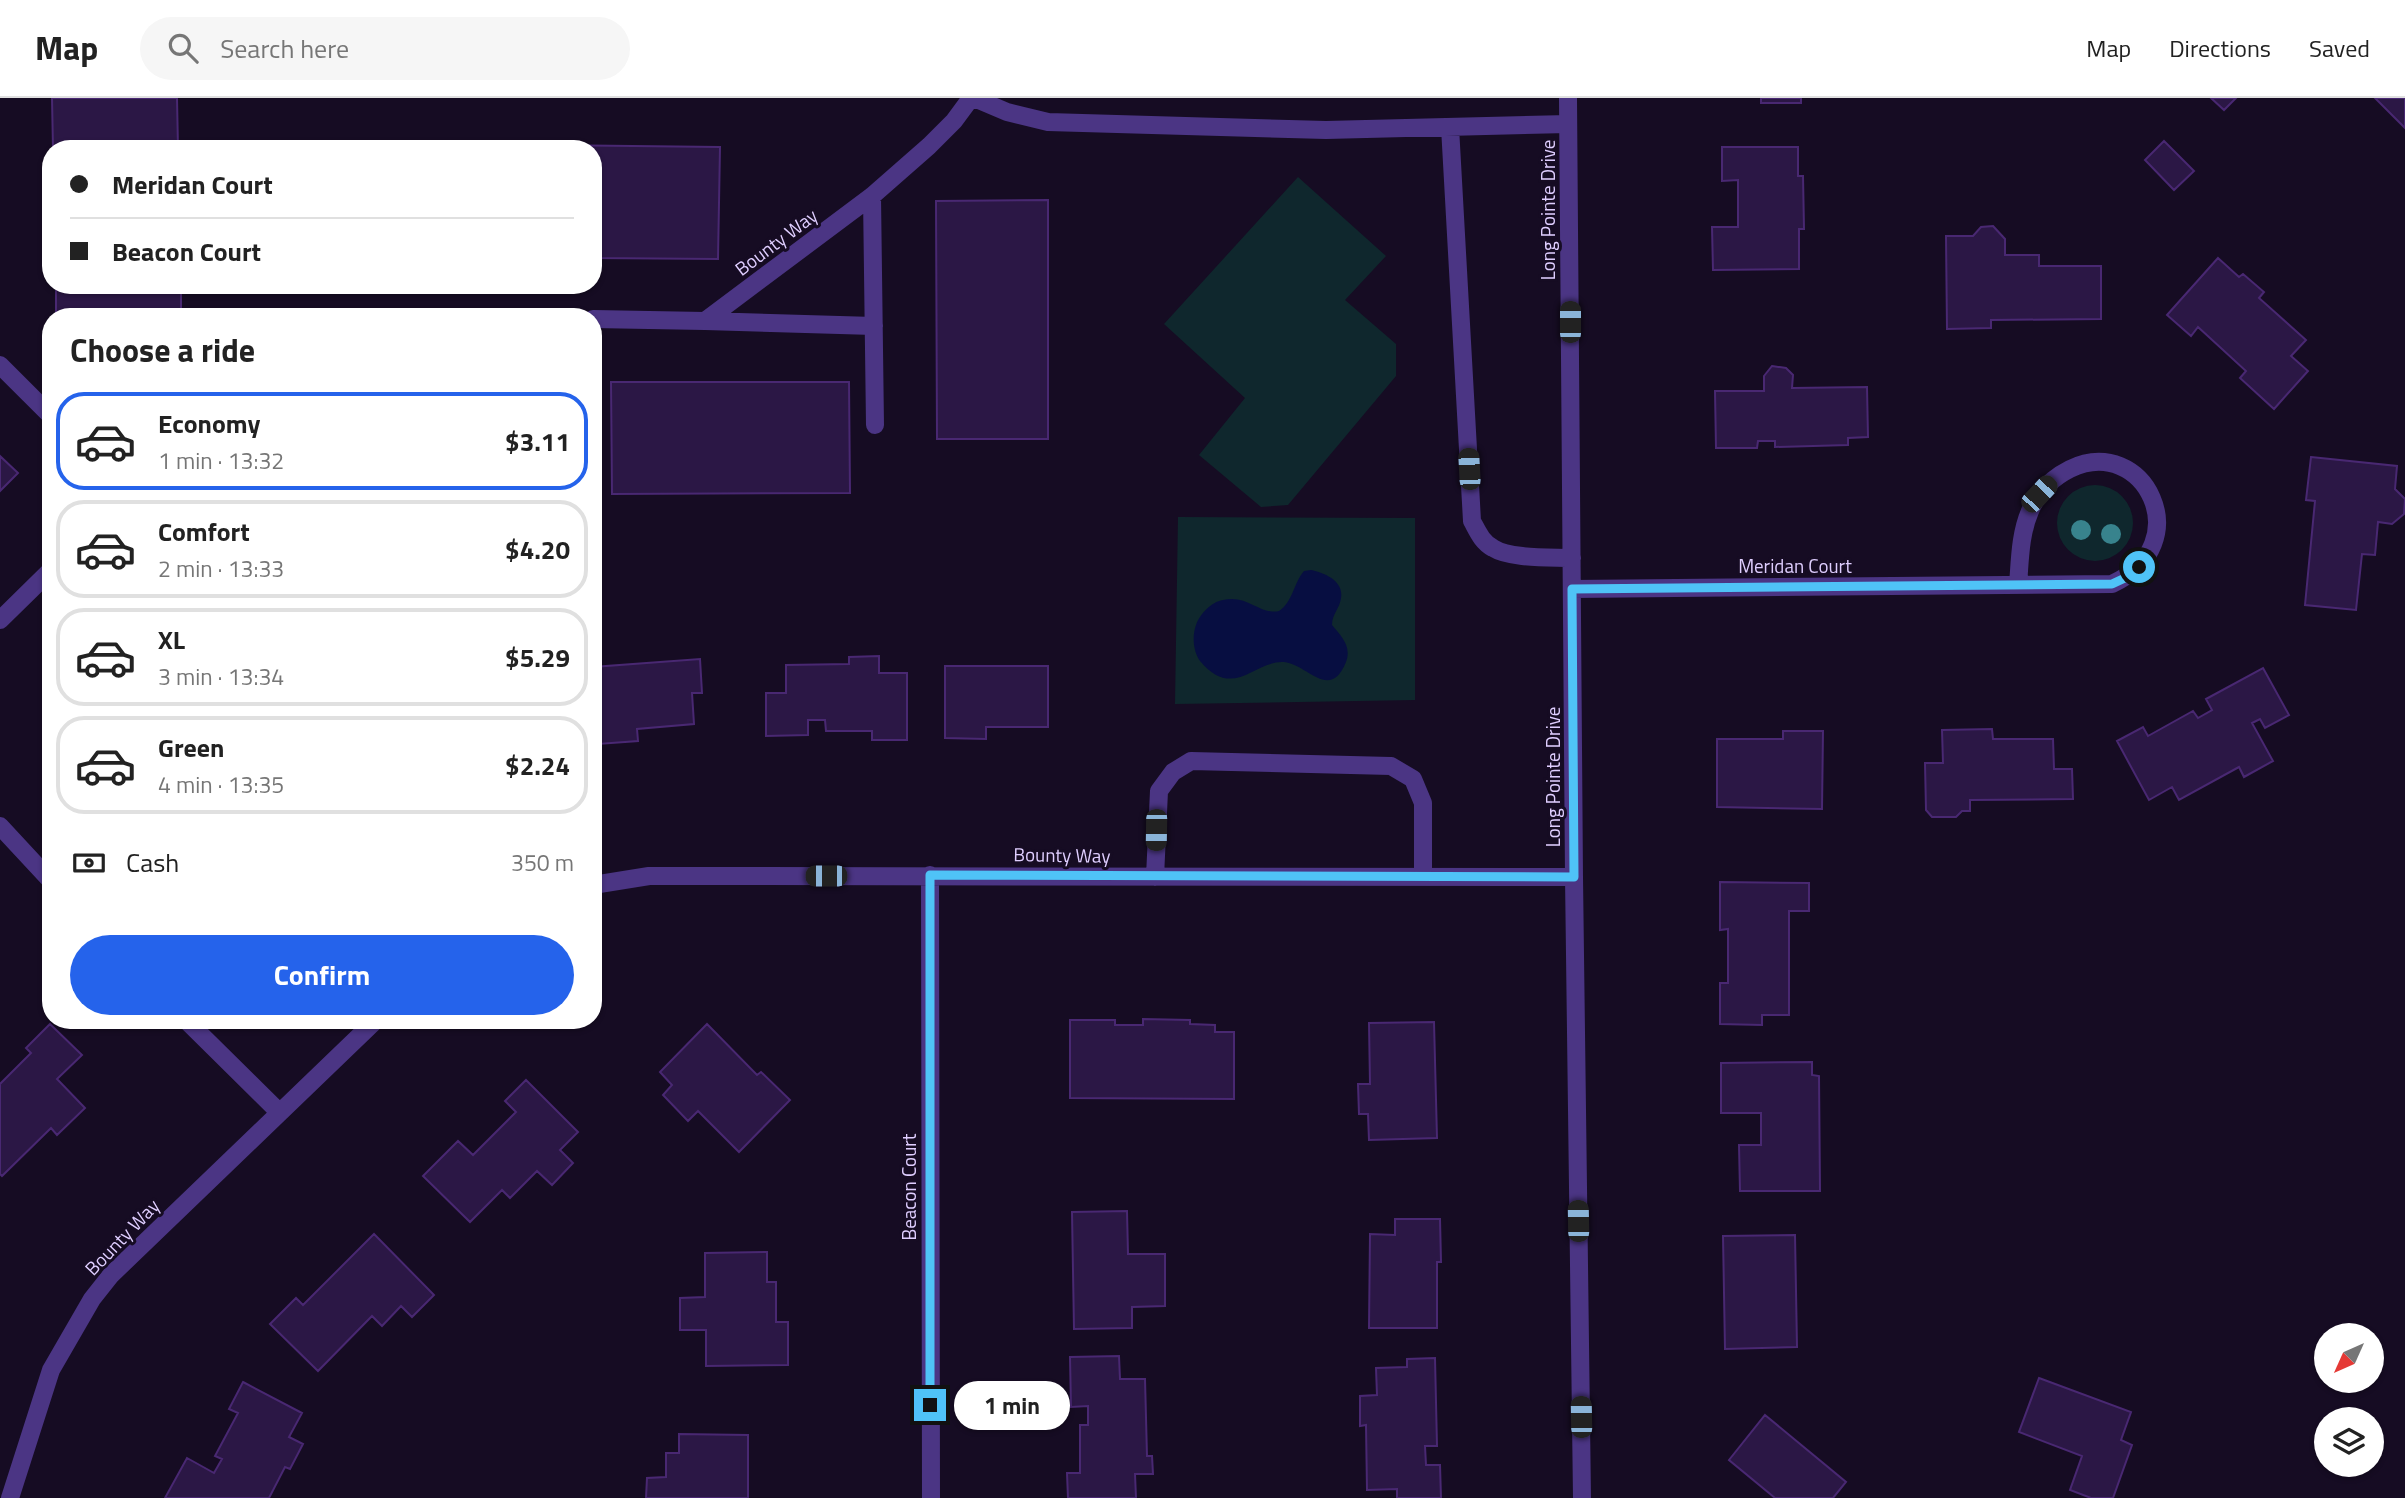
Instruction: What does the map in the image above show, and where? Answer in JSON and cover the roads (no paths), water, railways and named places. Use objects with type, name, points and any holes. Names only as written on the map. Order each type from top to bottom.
[{"type":"street","name":"Bounty Way","points":[[705,321],[872,196],[937,138],[973,98],[1007,112],[1048,122],[1326,130],[1568,124]]},
{"type":"street","name":"Long Pointe Drive","points":[[1568,98],[1582,1498]]},
{"type":"street","points":[[1450,127],[1472,522],[1481,538],[1494,550],[1510,555],[1572,558]]},
{"type":"street","points":[[872,196],[875,425]]},
{"type":"street","points":[[602,319],[874,326]]},
{"type":"street","points":[[0,365],[42,407]]},
{"type":"street","name":"Meridan Court","points":[[1572,589],[2018,585],[2112,584],[2139,567],[2154,544],[2158,523],[2155,505],[2137,477],[2117,465],[2093,462],[2076,466],[2050,482],[2039,494],[2029,512],[2021,544],[2018,585]]},
{"type":"street","points":[[0,620],[42,579]]},
{"type":"street","points":[[1155,877],[1159,790],[1173,772],[1191,761],[1391,766],[1413,779],[1423,803],[1423,877]]},
{"type":"street","points":[[0,826],[42,871]]},
{"type":"street","name":"Beacon Court","points":[[930,875],[930,1498]]},
{"type":"street","name":"Bounty Way","points":[[602,884],[649,876],[1574,877]]},
{"type":"street","points":[[195,1029],[279,1112]]},
{"type":"street","name":"Bounty Way","points":[[9,1498],[51,1370],[92,1299],[111,1275],[367,1029]]}]
